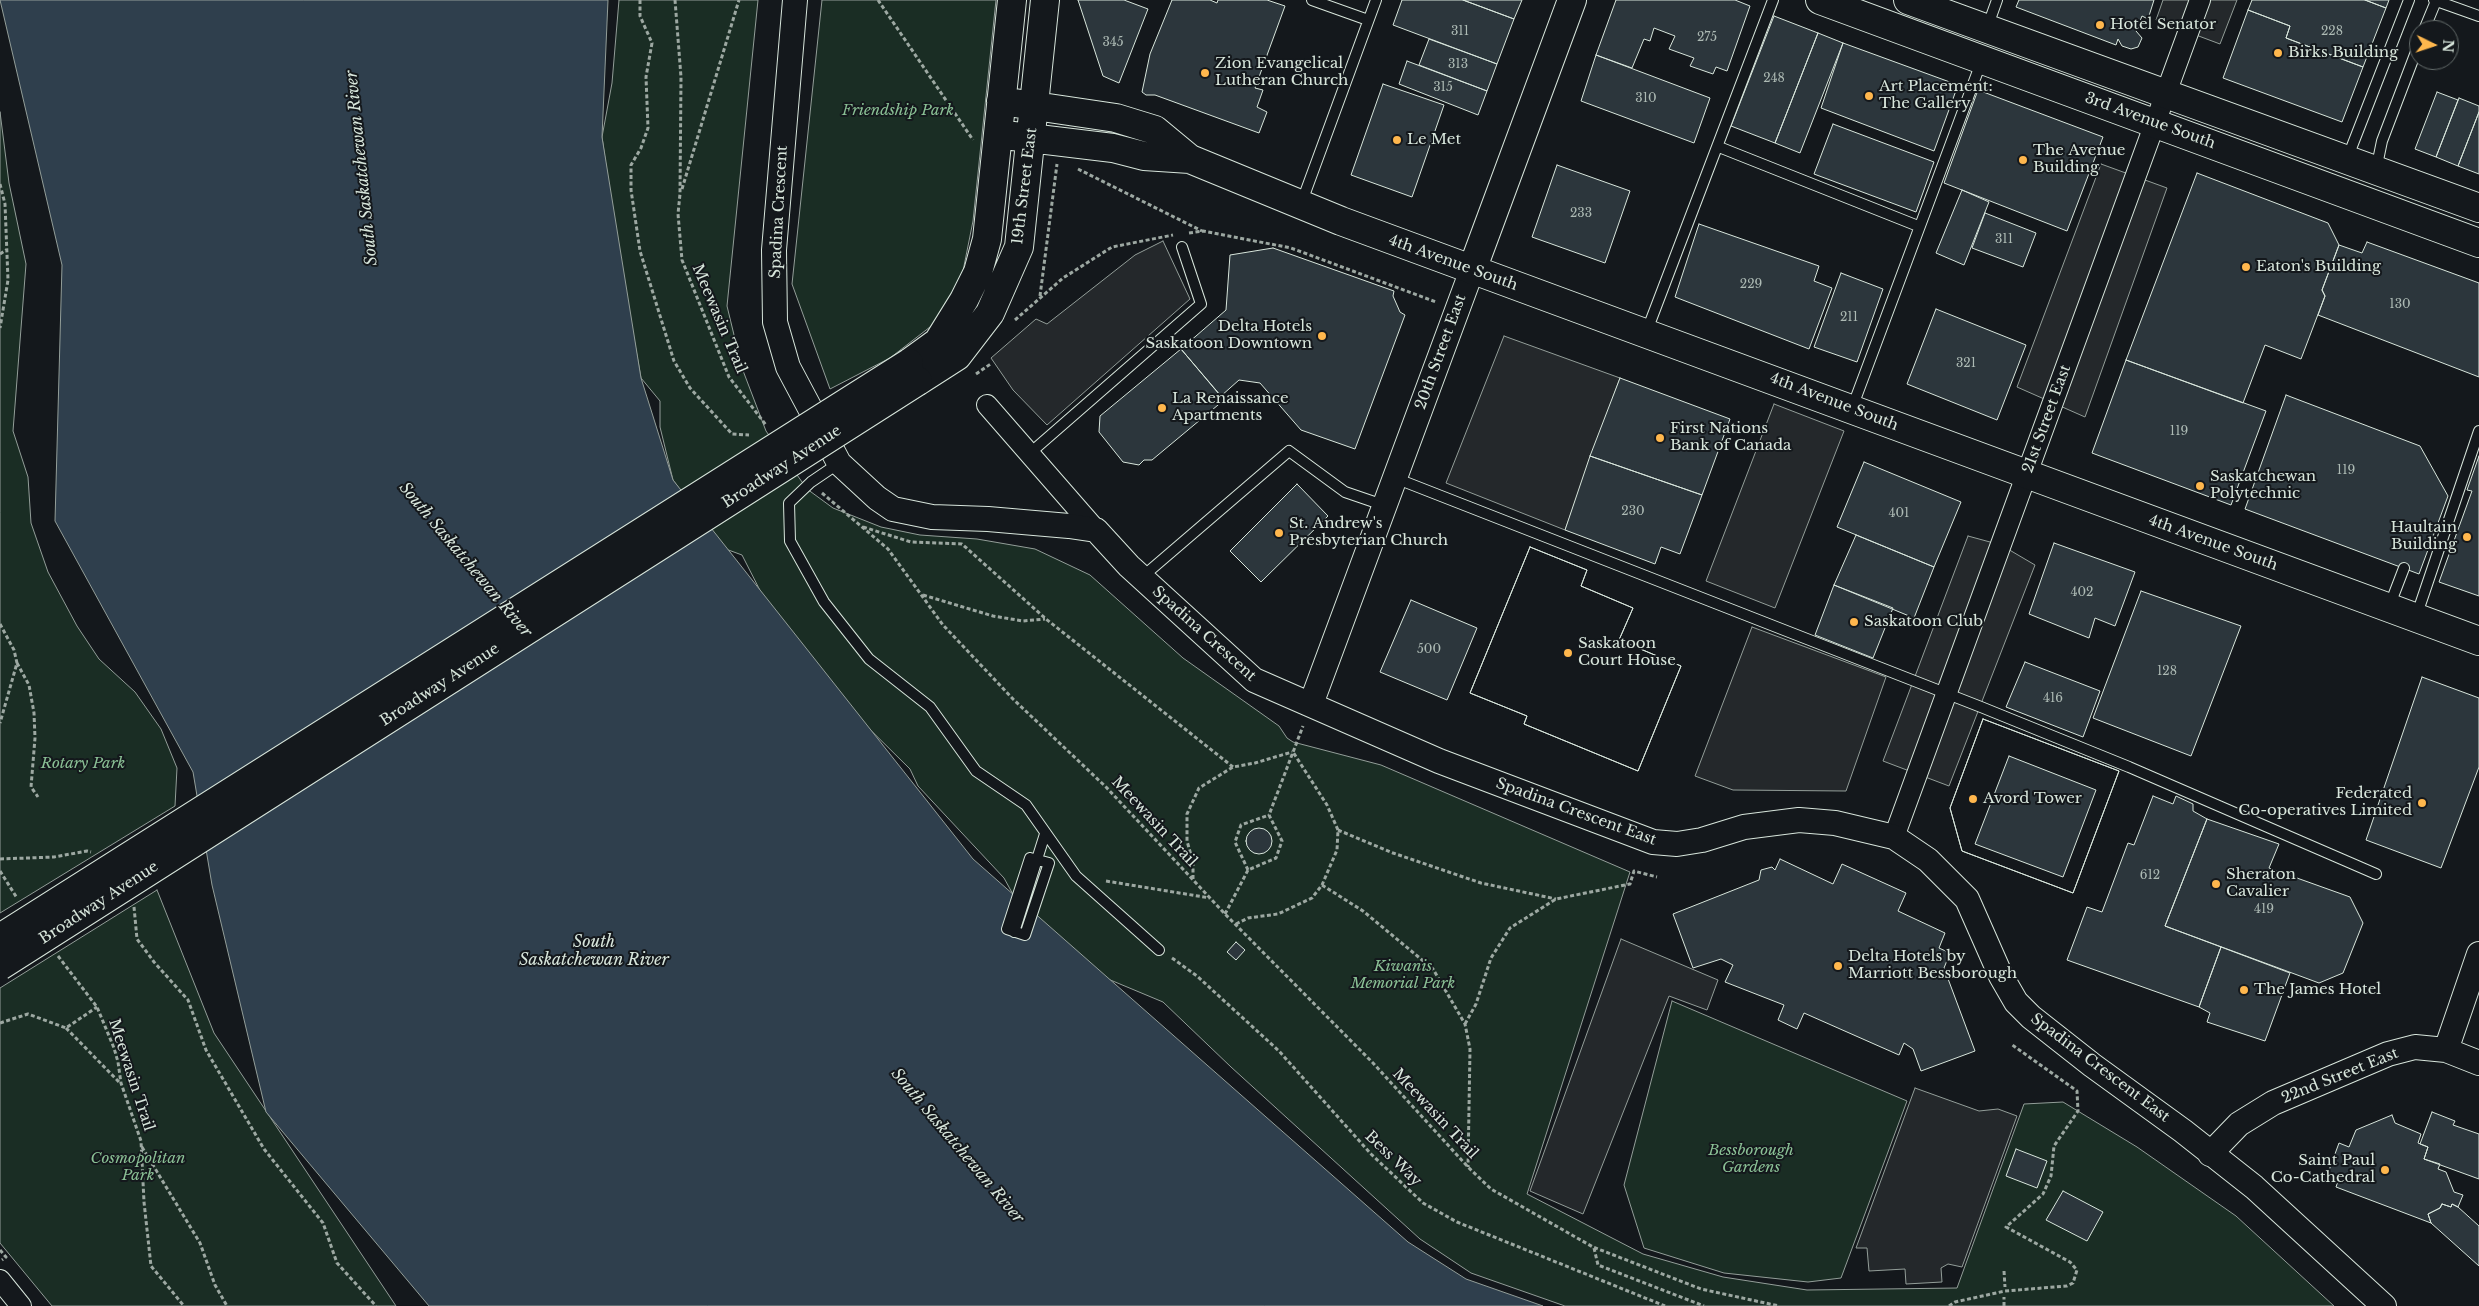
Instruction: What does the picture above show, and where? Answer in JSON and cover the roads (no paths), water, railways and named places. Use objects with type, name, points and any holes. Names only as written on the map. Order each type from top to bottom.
[{"type":"main road","points":[[986,134],[1001,101],[1012,0]]},
{"type":"main road","name":"19th Street East","points":[[956,356],[990,312],[1019,247],[1045,0]]},
{"type":"main road","name":"20th Street East","points":[[1472,270],[1572,0]]},
{"type":"main road","name":"3rd Avenue South","points":[[1820,0],[2479,243]]},
{"type":"main road","name":"3rd Avenue South","points":[[1908,0],[2479,208]]},
{"type":"main road","name":"4th Avenue South","points":[[1001,101],[1116,118],[1155,130],[1190,159],[1300,205],[2479,641]]},
{"type":"main road","name":"4th Avenue South","points":[[986,134],[1113,148],[1144,156],[1190,159]]},
{"type":"main road","name":"Broadway Avenue","points":[[0,966],[914,372],[948,328],[978,272],[987,239],[986,134]]},
{"type":"main road","name":"Broadway Avenue","points":[[0,938],[914,372],[956,356]]},
{"type":"street","name":"Spadina Crescent","points":[[795,0],[774,250],[775,322],[788,367],[839,463],[877,498],[899,510],[932,517],[988,519],[1096,530]]},
{"type":"street","name":"21st Street East","points":[[1894,837],[2200,0]]},
{"type":"street","name":"20th Street East","points":[[1311,704],[1472,270]]},
{"type":"street","name":"Spadina Crescent","points":[[987,406],[1096,530],[1142,578],[1254,680],[1439,761]]},
{"type":"street","name":"Spadina Crescent East","points":[[1439,761],[1653,842],[1677,844],[1702,840],[1744,827],[1799,820],[1836,823],[1894,837],[1928,860],[1967,899],[2001,976],[2021,1007],[2054,1036],[2183,1131],[2254,1188],[2384,1306]]},
{"type":"street","points":[[2446,1050],[2479,954]]},
{"type":"street","name":"22nd Street East","points":[[2210,1154],[2239,1124],[2273,1103],[2388,1054],[2415,1047],[2446,1050],[2479,1063]]},
{"type":"street","points":[[0,1280],[21,1306]]},
{"type":"lane","points":[[1312,0],[1368,20]]},
{"type":"lane","points":[[1300,205],[1376,0]]},
{"type":"lane","points":[[1645,334],[1719,147],[1773,0]]},
{"type":"lane","points":[[1987,29],[1997,0]]},
{"type":"lane","points":[[2347,160],[2409,0]]},
{"type":"lane","points":[[2428,20],[2435,0],[2479,16]]},
{"type":"lane","points":[[1851,410],[1918,226],[1982,60]]},
{"type":"lane","points":[[2376,171],[2382,141],[2409,70]]},
{"type":"lane","points":[[1719,147],[1918,226]]},
{"type":"lane","points":[[1029,454],[1201,304],[1182,247]]},
{"type":"lane","points":[[2415,618],[2479,431]]},
{"type":"lane","points":[[1142,578],[1289,452],[1346,492],[1384,505]]},
{"type":"lane","points":[[839,463],[811,482],[789,503],[790,541],[824,602],[869,658],[930,707],[976,771],[1026,805],[1076,876],[1159,950]]},
{"type":"lane","points":[[1395,478],[2129,767],[2196,798],[2376,874]]},
{"type":"lane","points":[[2388,608],[2404,568]]},
{"type":"lane","points":[[1038,860],[1045,834]]},
{"type":"lane","points":[[1030,858],[1038,860],[1049,864],[1025,935],[1007,929],[1030,858]]},
{"type":"water","name":"South Saskatchewan River","points":[[0,0],[608,0],[602,137],[641,378],[673,480],[973,859],[1408,1242],[1466,1279],[1543,1306],[429,1306],[266,1112],[212,885],[193,772],[55,521],[62,265]]},
{"type":"place","name":"Hotel Senator","points":[[2100,25]]},
{"type":"place","name":"Birks Building","points":[[2278,53]]},
{"type":"place","name":"Zion Evangelical Lutheran Church","points":[[1205,73]]},
{"type":"place","name":"Art Placement: The Gallery","points":[[1869,96]]},
{"type":"place","name":"Le Met","points":[[1397,140]]},
{"type":"place","name":"The Avenue Building","points":[[2023,160]]},
{"type":"place","name":"Eaton's Building","points":[[2246,267]]},
{"type":"place","name":"Delta Hotels Saskatoon Downtown","points":[[1322,336]]},
{"type":"place","name":"La Renaissance Apartments","points":[[1162,408]]},
{"type":"place","name":"First Nations Bank of Canada","points":[[1660,438]]},
{"type":"place","name":"Saskatchewan Polytechnic","points":[[2200,486]]},
{"type":"place","name":"St. Andrew's Presbyterian Church","points":[[1279,533]]},
{"type":"place","name":"Haultain Building","points":[[2467,537]]},
{"type":"place","name":"Saskatoon Club","points":[[1854,622]]},
{"type":"place","name":"Saskatoon Court House","points":[[1568,653]]},
{"type":"place","name":"Avord Tower","points":[[1973,799]]},
{"type":"place","name":"Federated Co-operatives Limited","points":[[2422,803]]},
{"type":"place","name":"Sheraton Cavalier","points":[[2216,884]]},
{"type":"place","name":"Delta Hotels by Marriott Bessborough","points":[[1838,966]]},
{"type":"place","name":"The James Hotel","points":[[2244,990]]},
{"type":"place","name":"Saint Paul Co-Cathedral","points":[[2385,1170]]},
{"type":"park label","name":"Friendship Park","points":[[898,111]]},
{"type":"park label","name":"Rotary Park","points":[[83,764]]},
{"type":"park label","name":"Kiwanis Memorial Park","points":[[1403,976]]},
{"type":"park label","name":"Bessborough Gardens","points":[[1751,1160]]},
{"type":"park label","name":"Cosmopolitan Park","points":[[138,1168]]}]
